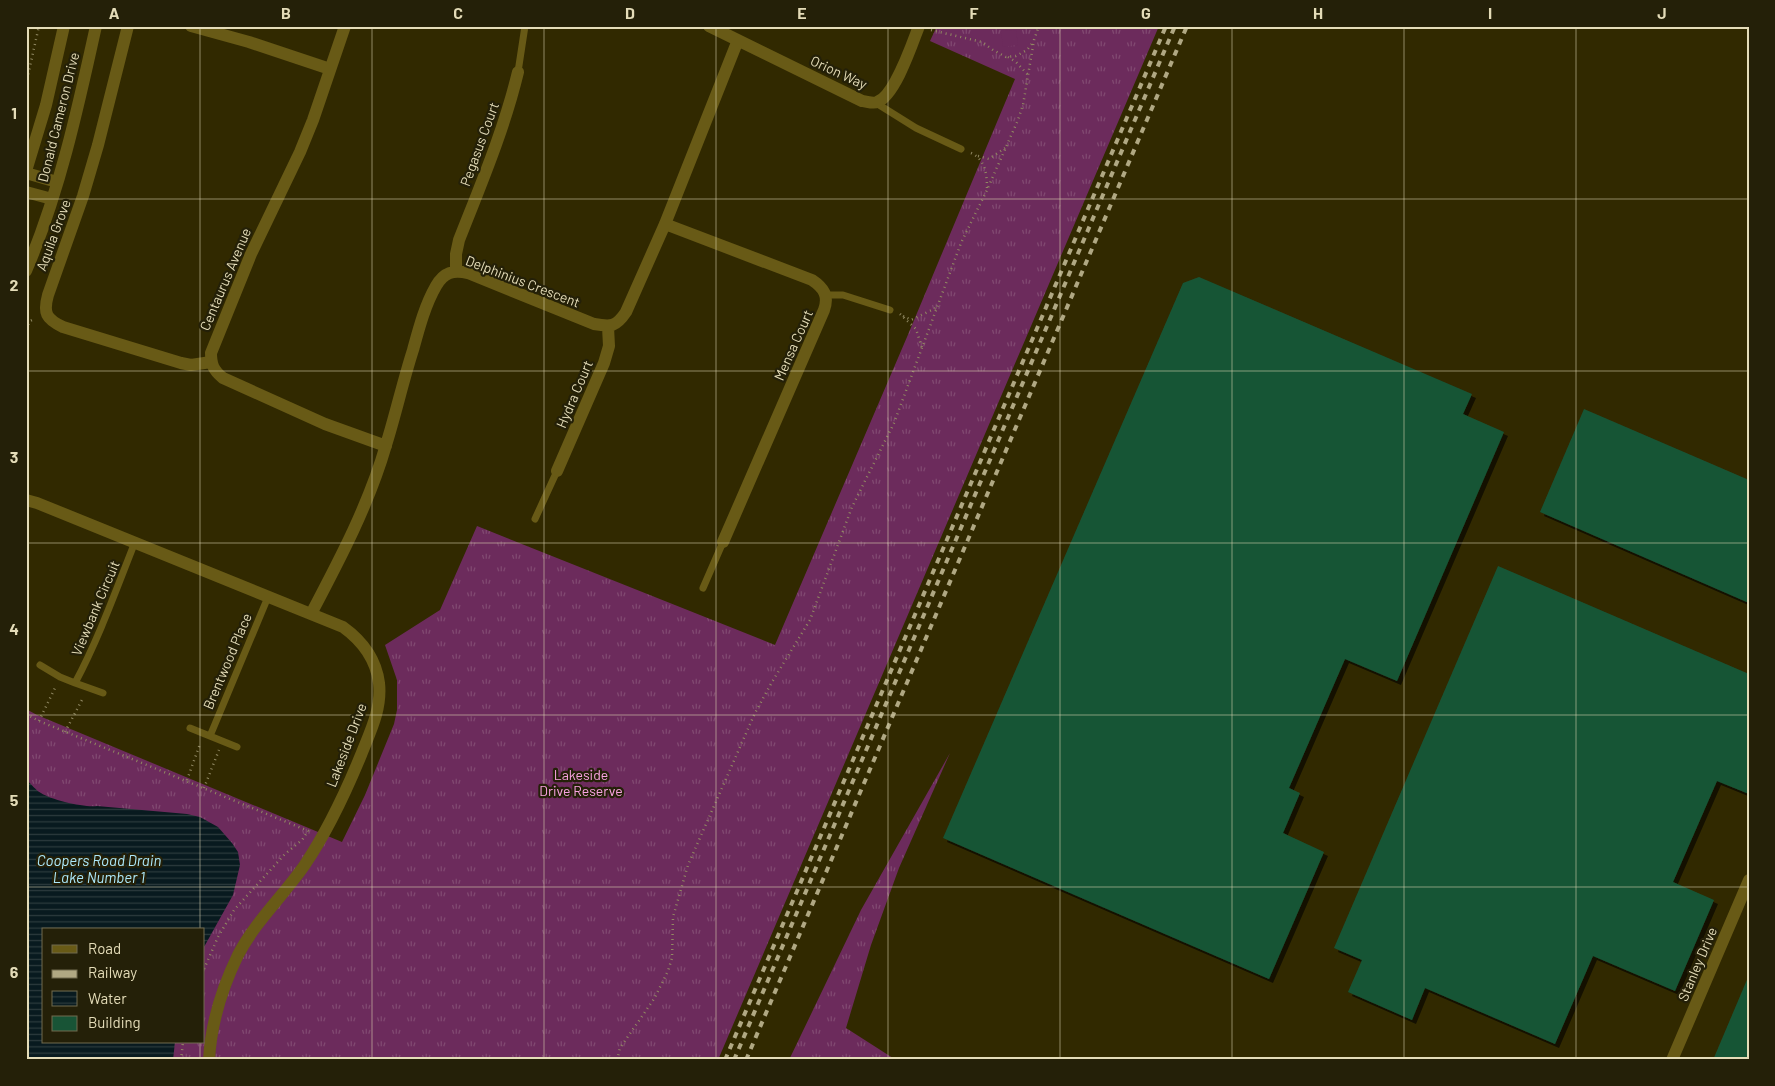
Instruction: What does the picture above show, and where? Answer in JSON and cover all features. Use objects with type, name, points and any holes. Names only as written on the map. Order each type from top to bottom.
[{"type":"street","name":"Donald Cameron Drive","points":[[26,172],[46,105],[64,26]]},
{"type":"street","name":"Donald Cameron Drive","points":[[26,271],[52,200],[79,104],[96,26]]},
{"type":"street","name":"Aquila Grove","points":[[128,26],[98,145],[83,196],[48,295],[45,305],[46,314],[53,322],[63,327],[172,360],[191,365],[211,362]]},
{"type":"street","points":[[191,26],[249,42],[330,70]]},
{"type":"street","name":"Centaurus Avenue","points":[[211,362],[211,352],[236,287],[300,152],[344,26]]},
{"type":"street","name":"Orion Way","points":[[710,26],[862,101],[876,103],[885,98],[893,87],[919,27]]},
{"type":"street","points":[[608,327],[619,323],[626,312],[665,224],[738,40]]},
{"type":"street","name":"Pegasus Court","points":[[456,271],[456,254],[459,240],[498,142],[510,106],[518,72]]},
{"type":"street","points":[[26,172],[57,182]]},
{"type":"street","points":[[26,192],[52,200]]},
{"type":"street","points":[[665,224],[812,280],[822,286],[826,295]]},
{"type":"street","name":"Delphinius Crescent","points":[[311,614],[342,556],[368,497],[386,446],[420,324],[437,285],[445,275],[456,271],[468,273],[594,324],[608,327]]},
{"type":"street","name":"Mensa Court","points":[[723,542],[827,303],[826,295]]},
{"type":"street","name":"Hydra Court","points":[[557,471],[604,363],[609,346],[608,327]]},
{"type":"street","points":[[211,362],[215,372],[222,378],[325,424],[386,446]]},
{"type":"street","name":"Lakeside Drive","points":[[26,496],[32,502],[343,627],[356,636],[374,665],[379,682],[376,717],[349,785],[325,832],[303,868],[257,925],[238,954],[222,994],[211,1032],[209,1060]]},
{"type":"street","name":"Stanley Drive","points":[[1672,1060],[1749,880]]},
{"type":"lane","name":"Pegasus Court","points":[[518,72],[525,26]]},
{"type":"lane","points":[[876,103],[916,128],[960,149]]},
{"type":"lane","points":[[826,295],[843,295],[890,310]]},
{"type":"lane","points":[[536,519],[557,471]]},
{"type":"lane","name":"Viewbank Circuit","points":[[75,683],[104,623],[135,542]]},
{"type":"lane","points":[[703,588],[723,542]]},
{"type":"lane","name":"Brentwood Place","points":[[207,735],[268,596]]},
{"type":"lane","points":[[40,664],[60,677],[103,693]]},
{"type":"lane","points":[[190,728],[237,747]]},
{"type":"path","points":[[26,84],[39,26]]},
{"type":"path","points":[[616,1060],[620,1048],[654,999],[668,971],[672,958],[673,917],[688,865],[755,713],[810,620],[852,507],[894,423],[961,243],[987,190],[1024,105],[1034,40],[1039,26]]},
{"type":"path","points":[[919,27],[982,42],[1016,62],[1029,76]]},
{"type":"path","points":[[1006,57],[1016,56],[1027,50],[1034,40]]},
{"type":"path","points":[[960,149],[989,158],[1006,148]]},
{"type":"path","points":[[978,156],[987,172],[987,190]]},
{"type":"path","points":[[890,310],[911,320],[936,308]]},
{"type":"path","points":[[900,314],[916,329],[922,349]]},
{"type":"path","points":[[26,329],[30,321]]},
{"type":"path","points":[[38,721],[60,677]]},
{"type":"path","points":[[65,732],[88,688]]},
{"type":"path","points":[[26,714],[38,721],[187,780],[308,831],[302,840],[284,854],[234,910],[218,937],[205,967]]},
{"type":"path","points":[[187,780],[207,735]]},
{"type":"path","points":[[204,788],[222,741]]},
{"type":"path","points":[[181,1060],[183,1044]]},
{"type":"green space","name":"Lakeside Drive Reserve","points":[[937,26],[1159,26],[718,1060],[26,1060],[26,709],[342,842],[365,795],[394,724],[397,710],[397,680],[385,645],[440,610],[477,526],[775,645],[1015,79],[930,41]]},
{"type":"green space","points":[[1016,30],[1018,45],[1003,47],[1001,31]]},
{"type":"green space","points":[[950,753],[899,868],[871,945],[846,1028],[896,1060],[789,1060],[861,910]]},
{"type":"water","name":"Coopers Road Drain Lake Number 1","points":[[26,780],[46,796],[69,803],[85,806],[187,814],[200,817],[218,827],[238,852],[240,865],[233,895],[205,945],[205,928],[42,928],[42,1044],[175,1044],[173,1060],[26,1060]]},
{"type":"building","points":[[1199,277],[1472,394],[1463,414],[1504,432],[1397,681],[1345,659],[1289,788],[1300,793],[1283,833],[1324,852],[1269,979],[943,838],[1183,283]]},
{"type":"building","points":[[1584,409],[1749,480],[1749,603],[1540,512]]},
{"type":"building","points":[[1498,566],[1749,674],[1749,794],[1717,781],[1673,882],[1714,900],[1675,991],[1593,956],[1555,1044],[1425,988],[1412,1020],[1348,992],[1362,960],[1334,948]]},
{"type":"building","points":[[1749,975],[1749,1060],[1713,1060]]},
{"type":"railway","points":[[725,1060],[1166,26]]},
{"type":"railway","points":[[734,1060],[1175,26]]},
{"type":"railway","points":[[746,1060],[1187,26]]}]
